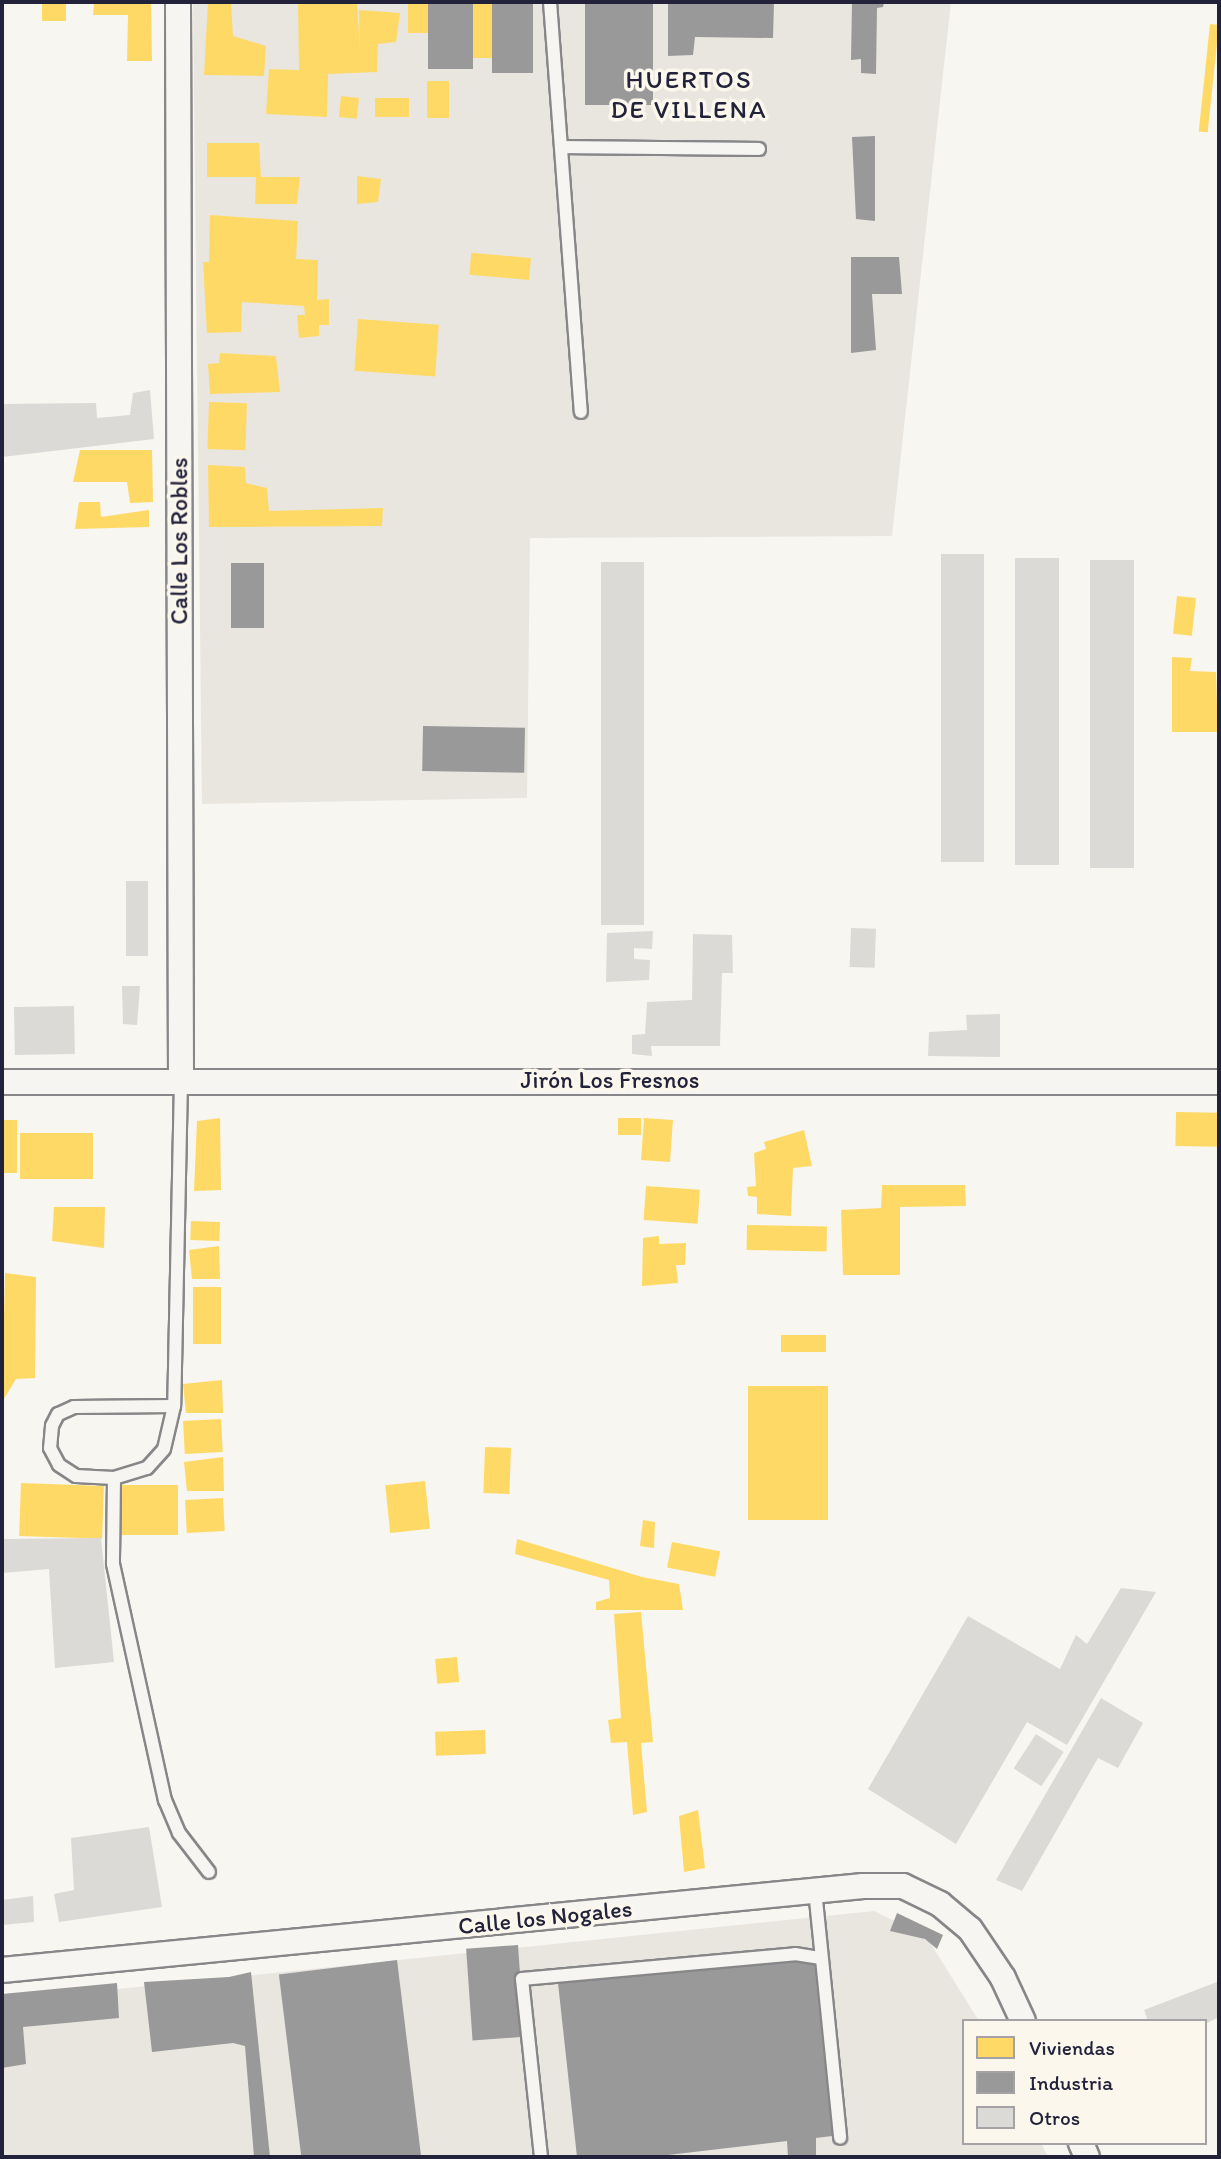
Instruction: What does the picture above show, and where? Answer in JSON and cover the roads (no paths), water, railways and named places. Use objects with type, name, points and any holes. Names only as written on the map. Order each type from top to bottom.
[{"type":"street","name":"Calle Los Robles","points":[[178,2],[181,1079]]},
{"type":"street","name":"Jirón Los Fresnos","points":[[2,1082],[181,1079],[1219,1082]]},
{"type":"street","name":"Calle los Nogales","points":[[2,1970],[815,1890],[903,1886],[940,1904],[970,1929],[1003,1978],[1022,2019]]},
{"type":"lane","points":[[550,2],[563,146],[581,412]]},
{"type":"lane","points":[[563,146],[760,149]]},
{"type":"lane","points":[[174,1406],[74,1407],[58,1414],[51,1426],[50,1448],[59,1465],[76,1476],[114,1478],[146,1468],[164,1449],[174,1406],[181,1079]]},
{"type":"lane","points":[[114,1478],[113,1564],[166,1800],[179,1833],[209,1872]]},
{"type":"lane","points":[[815,1890],[840,2138]]},
{"type":"lane","points":[[541,2157],[522,1979],[795,1954],[821,1958]]},
{"type":"district","name":"HUERTOS DE VILLENA","points":[[689,95]]}]
